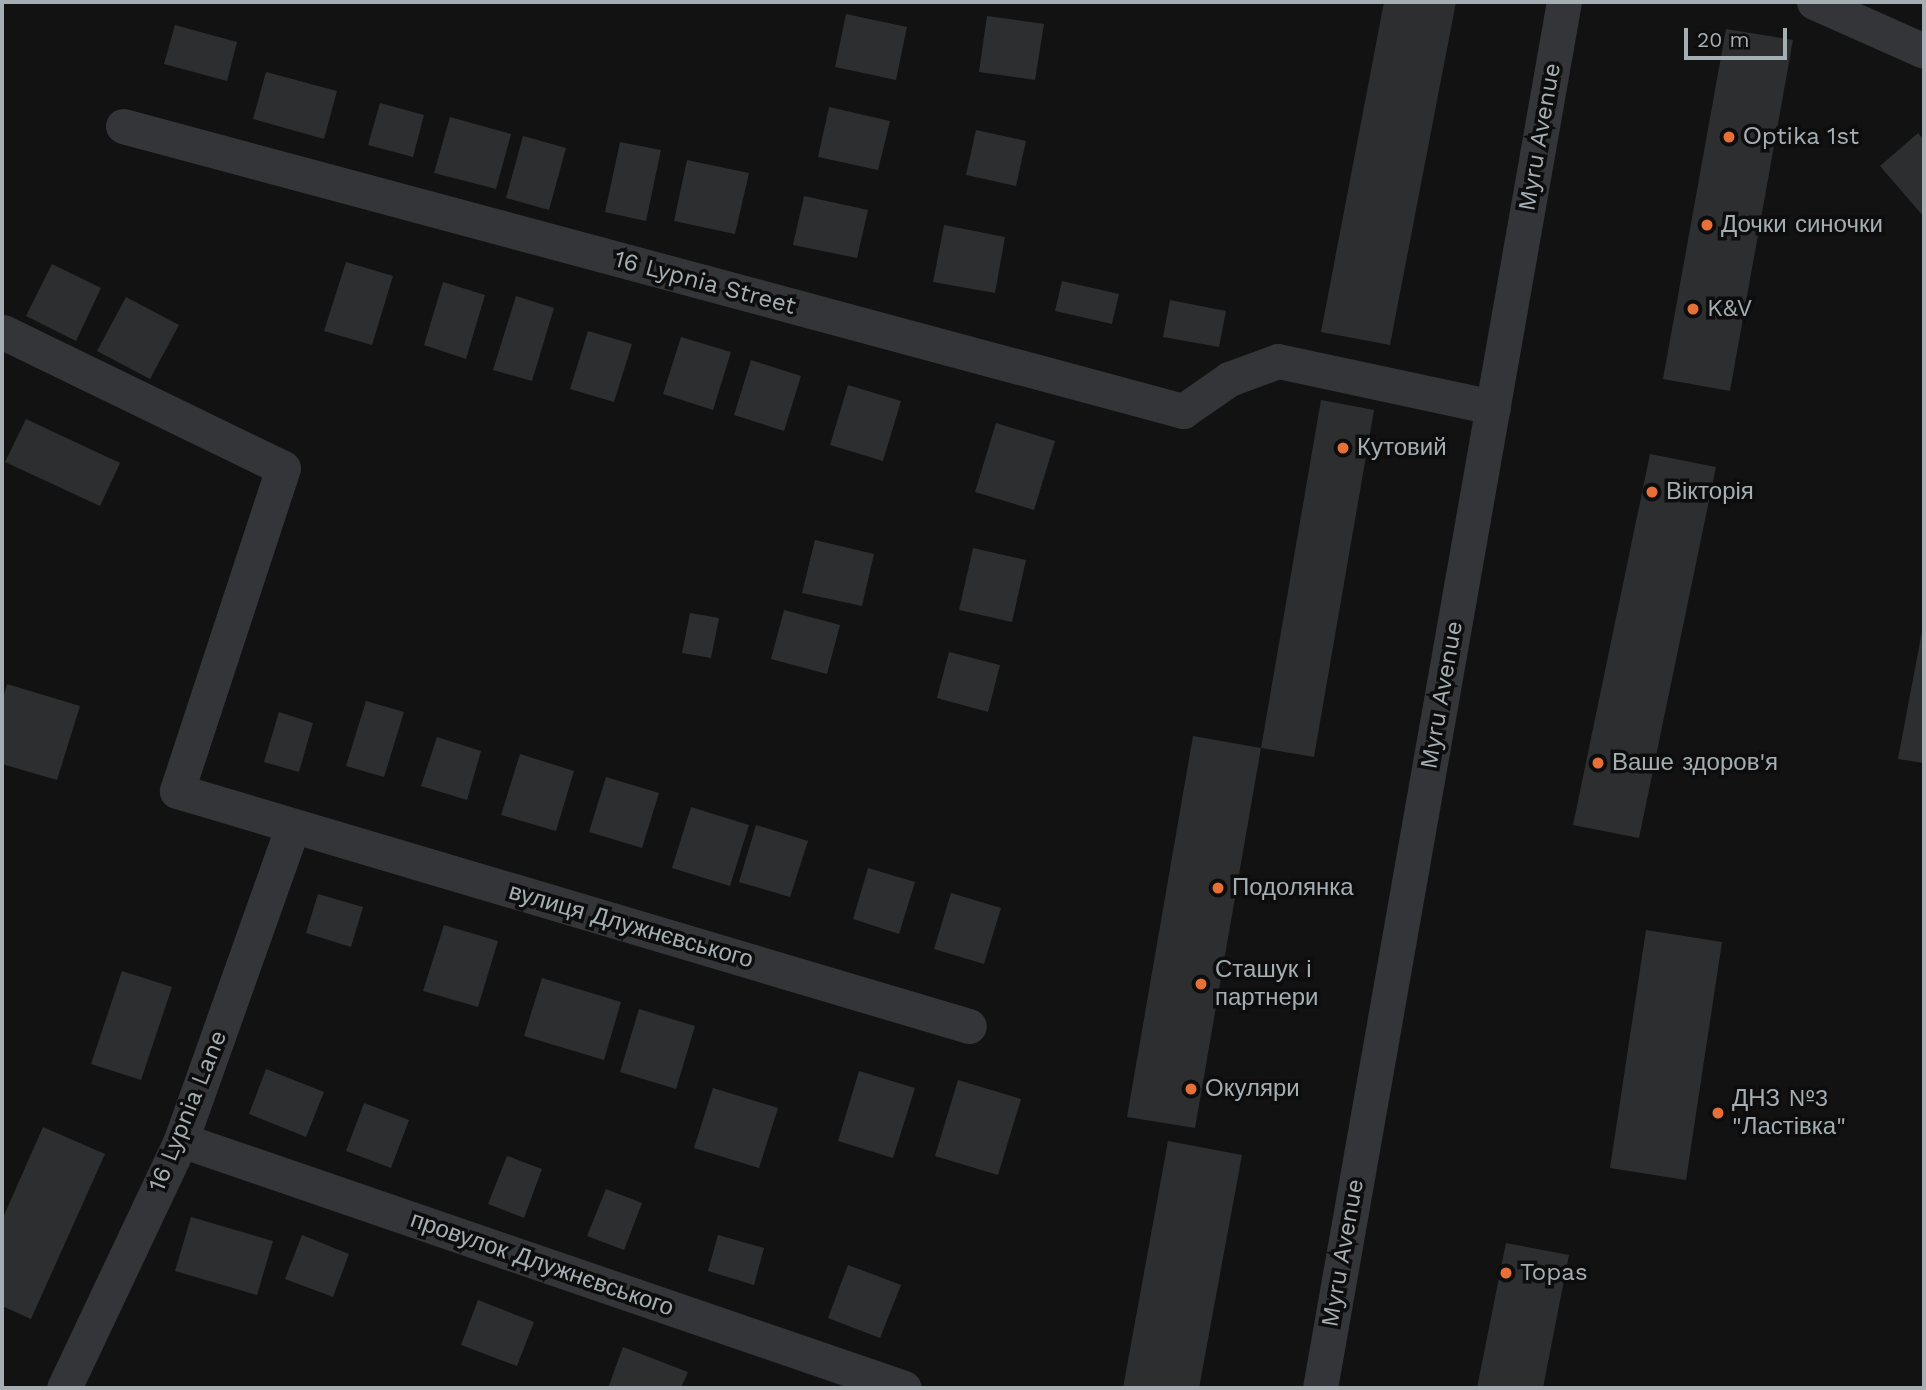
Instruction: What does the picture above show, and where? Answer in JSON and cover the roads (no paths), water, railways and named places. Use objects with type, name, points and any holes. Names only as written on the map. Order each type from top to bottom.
[{"type":"street","name":"Myru Avenue","points":[[1320,1388],[1564,2]]},
{"type":"street","points":[[1814,2],[1924,51]]},
{"type":"street","name":"16 Lypnia Street","points":[[123,126],[1182,411],[1229,379],[1278,361],[1493,407]]},
{"type":"street","name":"вулиця Длужнєвського","points":[[3,332],[283,468],[177,791],[969,1026]]},
{"type":"street","name":"16 Lypnia Lane","points":[[64,1388],[181,1140],[293,826]]},
{"type":"street","name":"провулок Длужнєвського","points":[[181,1140],[904,1388]]},
{"type":"place","name":"Оptika 1st","points":[[1729,137]]},
{"type":"place","name":"Дочки синочки","points":[[1707,225]]},
{"type":"place","name":"K&V","points":[[1693,309]]},
{"type":"place","name":"Кутовий","points":[[1343,448]]},
{"type":"place","name":"Вікторія","points":[[1652,492]]},
{"type":"place","name":"Ваше здоров'я","points":[[1598,763]]},
{"type":"place","name":"Подолянка","points":[[1218,888]]},
{"type":"place","name":"Сташук і партнери","points":[[1201,984]]},
{"type":"place","name":"Окуляри","points":[[1191,1089]]},
{"type":"place","name":"ДНЗ №3 \"Ластівка\"","points":[[1718,1113]]},
{"type":"place","name":"Topas","points":[[1506,1273]]}]
